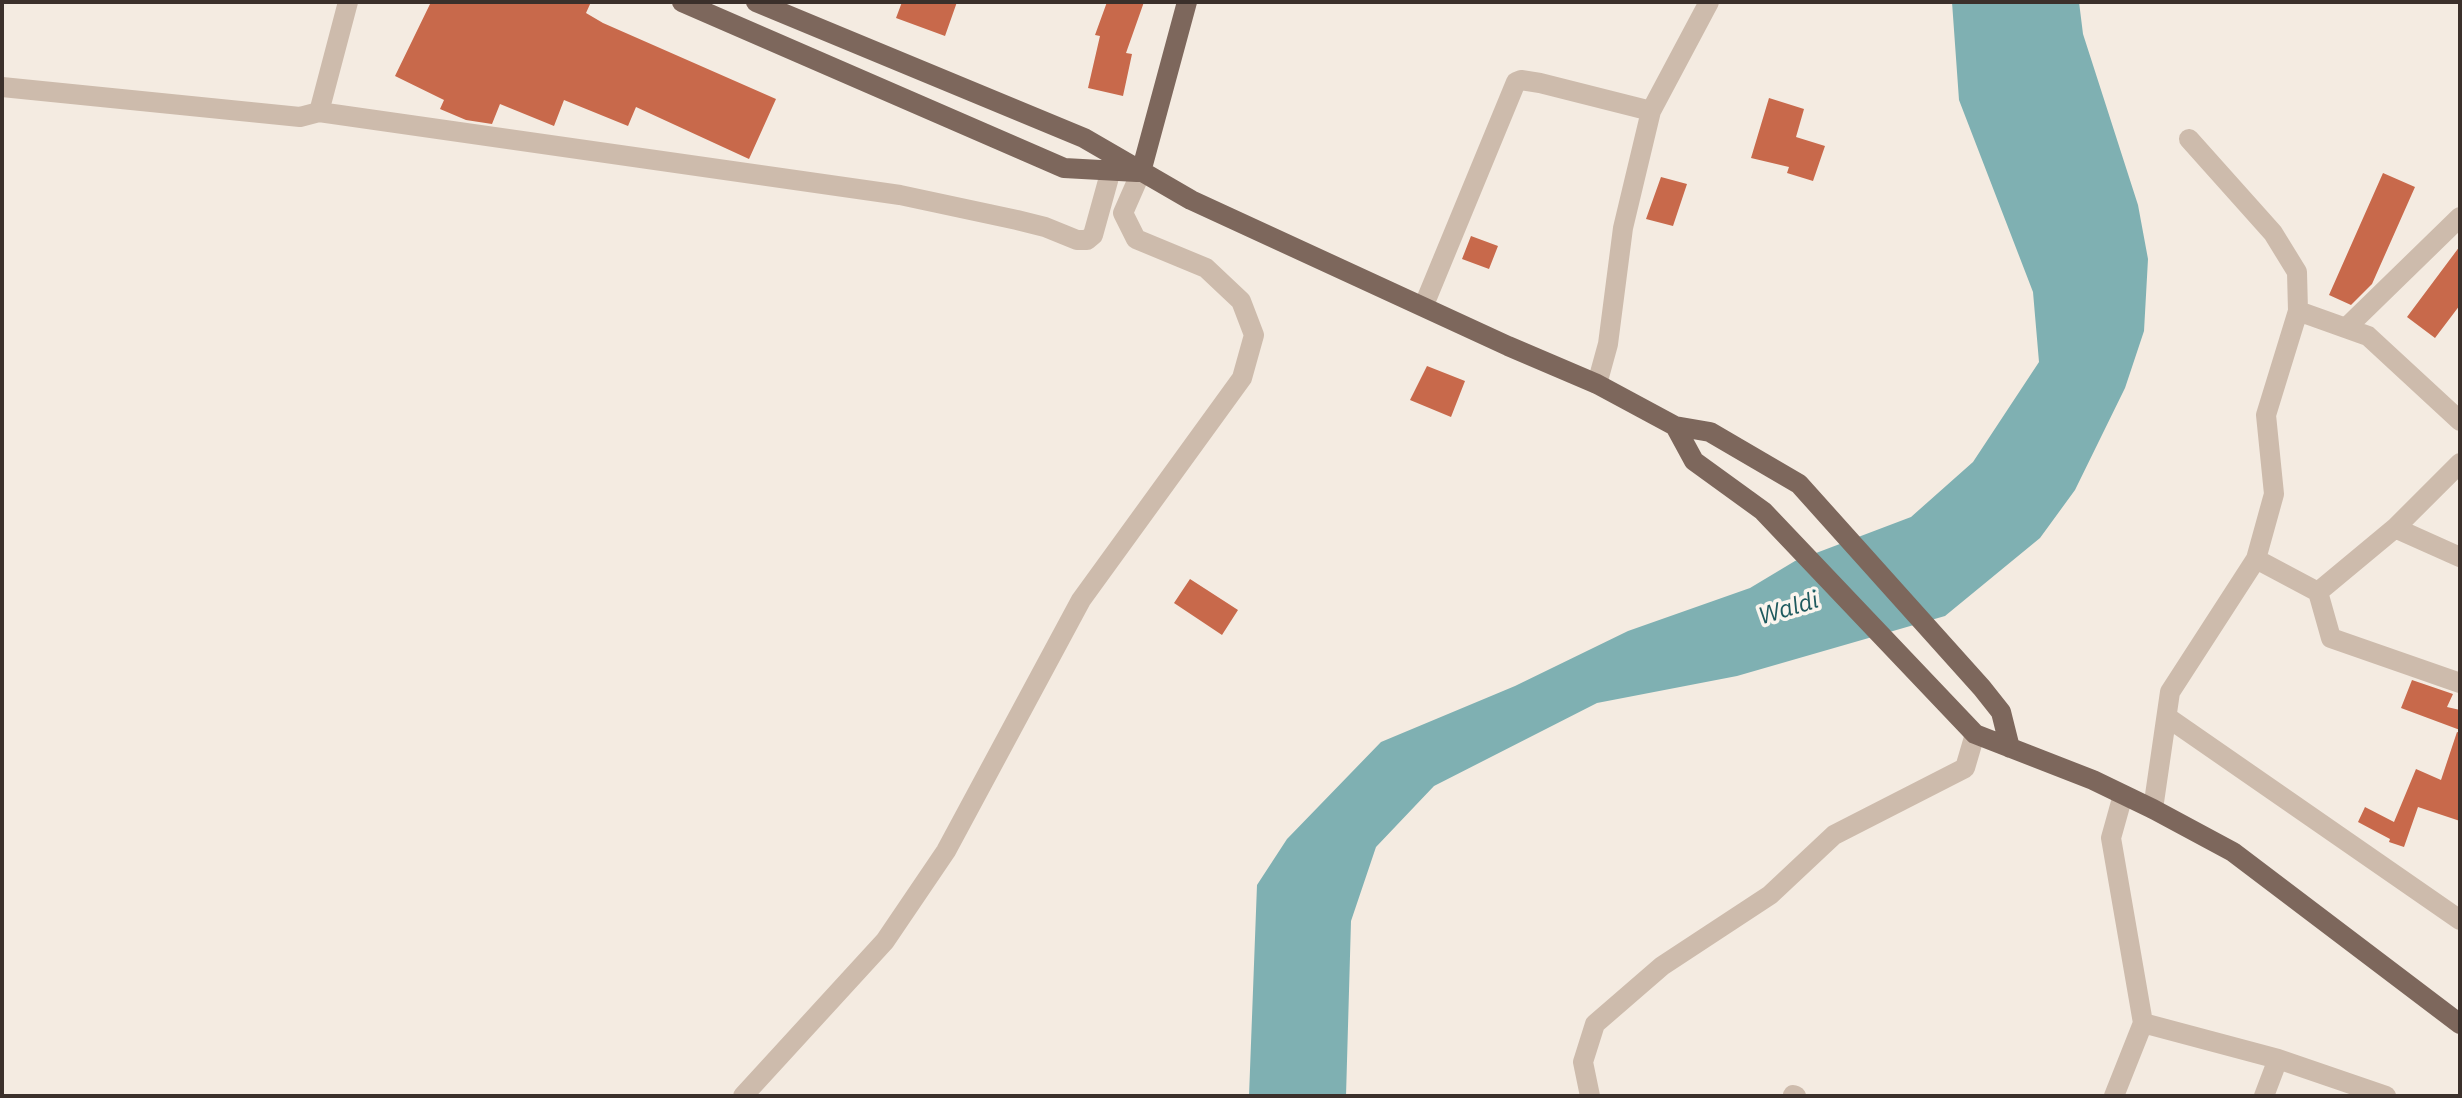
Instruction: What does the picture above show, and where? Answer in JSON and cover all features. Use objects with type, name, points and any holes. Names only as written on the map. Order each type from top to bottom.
[{"type":"main road","points":[[682,2],[1064,168],[1141,172]]},
{"type":"main road","points":[[756,2],[782,7],[1084,138],[1191,200],[1597,384],[1675,426],[1710,432],[1799,484],[2001,712],[2010,748]]},
{"type":"main road","points":[[1141,172],[1187,2]]},
{"type":"main road","points":[[1675,426],[1694,461],[1763,511],[1975,734],[2123,795],[2233,852],[2460,1024]]},
{"type":"street","points":[[319,112],[348,2]]},
{"type":"street","points":[[1597,384],[1608,344],[1623,228],[1651,111],[1709,2]]},
{"type":"street","points":[[1424,305],[1516,82],[1540,83],[1651,111]]},
{"type":"street","points":[[2,87],[300,117],[319,112],[900,195],[1031,224],[1077,240],[1087,240],[1093,235],[1111,170]]},
{"type":"street","points":[[2153,809],[2170,692],[2256,559],[2274,494],[2266,415],[2298,311],[2297,272],[2273,233],[2189,139]]},
{"type":"street","points":[[743,1096],[885,941],[946,851],[1081,600],[1242,378],[1254,335],[1241,301],[1206,268],[1136,239],[1123,213],[1141,172]]},
{"type":"street","points":[[2346,328],[2460,217]]},
{"type":"street","points":[[2298,311],[2368,336],[2460,421]]},
{"type":"street","points":[[2318,592],[2395,528],[2460,463]]},
{"type":"street","points":[[2395,528],[2460,557]]},
{"type":"street","points":[[2256,559],[2318,592],[2331,638],[2460,683]]},
{"type":"street","points":[[2167,717],[2460,920]]},
{"type":"street","points":[[1590,1096],[1583,1062],[1595,1024],[1662,966],[1770,895],[1834,835],[1965,768],[1975,734]]},
{"type":"street","points":[[2114,1096],[2143,1023],[2111,838],[2123,795]]},
{"type":"street","points":[[2143,1023],[2278,1059],[2386,1096]]},
{"type":"street","points":[[2264,1096],[2278,1059]]},
{"type":"water","name":"Waldi","points":[[1952,2],[2079,2],[2083,34],[2138,205],[2148,259],[2144,331],[2125,388],[2075,490],[2040,538],[1945,616],[1737,676],[1597,703],[1434,786],[1376,847],[1351,921],[1346,1096],[1249,1096],[1257,885],[1287,839],[1381,742],[1515,686],[1628,631],[1750,588],[1795,561],[1911,517],[1973,462],[2039,362],[2033,292],[1959,100]]},
{"type":"building","points":[[431,2],[591,2],[586,13],[603,23],[776,99],[749,159],[636,107],[628,126],[564,100],[554,126],[500,104],[492,124],[466,120],[440,109],[444,100],[395,76]]},
{"type":"building","points":[[902,2],[957,2],[945,36],[896,18]]},
{"type":"building","points":[[1107,2],[1144,2],[1126,53],[1132,54],[1123,96],[1088,88],[1100,36],[1095,35]]},
{"type":"building","points":[[1769,98],[1804,109],[1796,137],[1825,146],[1813,181],[1787,173],[1789,167],[1751,158]]},
{"type":"building","points":[[2383,173],[2415,187],[2372,284],[2351,305],[2329,295]]},
{"type":"building","points":[[1661,177],[1687,184],[1673,226],[1646,219]]},
{"type":"building","points":[[1471,236],[1498,246],[1489,269],[1462,259]]},
{"type":"building","points":[[2460,246],[2460,305],[2435,338],[2407,317]]},
{"type":"building","points":[[1427,366],[1465,381],[1451,417],[1410,400]]},
{"type":"building","points":[[1190,579],[1238,610],[1222,635],[1174,603]]},
{"type":"building","points":[[2412,680],[2453,694],[2447,707],[2460,710],[2460,730],[2401,708]]},
{"type":"building","points":[[2457,732],[2460,733],[2460,821],[2418,807],[2404,847],[2389,842],[2390,839],[2358,822],[2365,807],[2394,822],[2416,769],[2441,780]]}]
